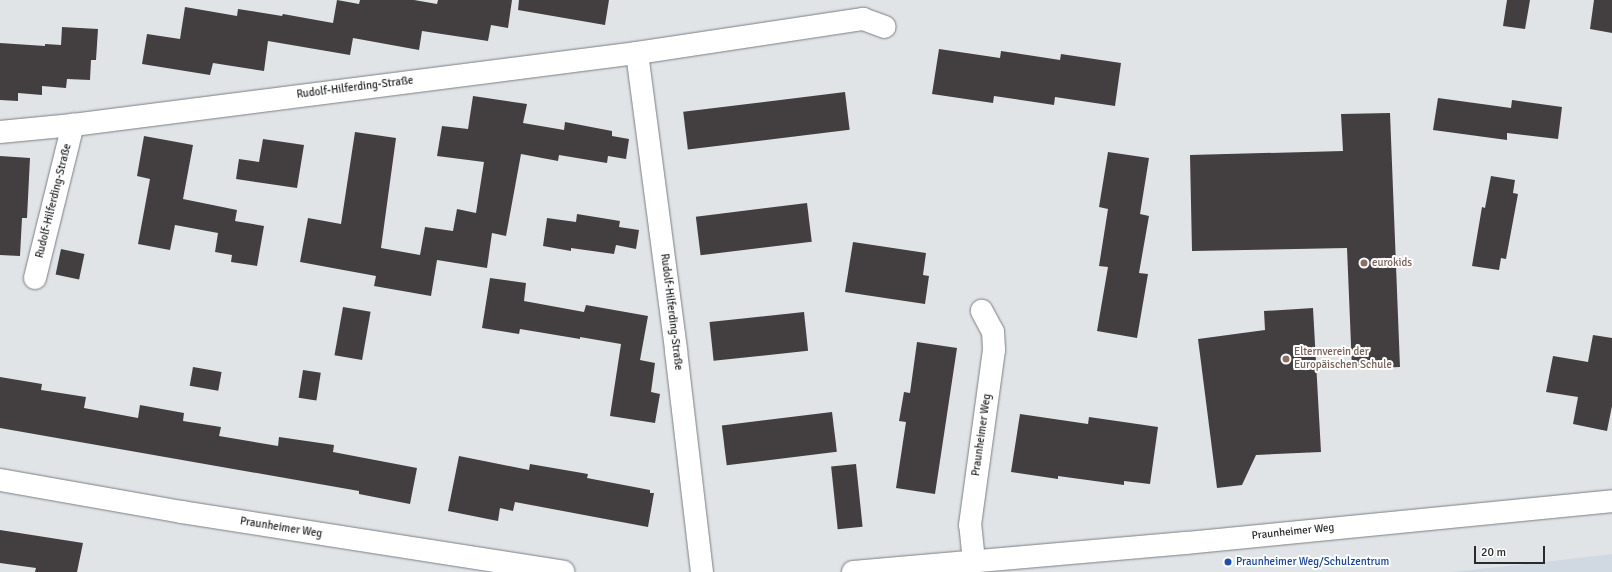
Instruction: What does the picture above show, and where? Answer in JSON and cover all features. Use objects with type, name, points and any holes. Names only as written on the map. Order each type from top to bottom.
[{"type":"street","name":"Rudolf-Hilferding-Straße","points":[[0,132],[73,125],[637,53],[863,19],[885,27]]},
{"type":"street","name":"Rudolf-Hilferding-Straße","points":[[637,53],[676,351],[702,572]]},
{"type":"street","name":"Rudolf-Hilferding-Straße","points":[[35,278],[73,125]]},
{"type":"street","name":"Praunheimer Weg","points":[[974,561],[970,525],[994,350],[993,332],[982,311]]},
{"type":"street","name":"Praunheimer Weg","points":[[0,480],[182,512],[563,572]]},
{"type":"street","name":"Praunheimer Weg","points":[[852,572],[1186,543],[1612,501]]},
{"type":"shaded area","points":[[1612,554],[1612,572],[1450,572],[1508,566]]},
{"type":"building","points":[[337,0],[359,4],[360,0],[414,0],[437,4],[438,0],[512,0],[508,28],[491,25],[488,41],[422,31],[419,50],[353,38],[350,55],[268,41],[264,71],[213,63],[210,75],[142,64],[147,34],[180,39],[185,7],[237,16],[238,9],[282,16],[283,14],[333,23]]},
{"type":"building","points":[[519,0],[609,0],[605,25],[518,10]]},
{"type":"building","points":[[1507,0],[1530,0],[1525,29],[1503,26]]},
{"type":"building","points":[[1594,0],[1612,0],[1612,33],[1590,29]]},
{"type":"building","points":[[62,27],[98,29],[96,60],[91,60],[90,80],[67,79],[66,88],[42,86],[42,95],[18,93],[18,101],[0,100],[0,43],[45,46],[45,44],[61,45]]},
{"type":"building","points":[[939,49],[1000,58],[1001,51],[1060,60],[1061,54],[1121,63],[1115,106],[1055,97],[1054,105],[994,96],[993,103],[932,94]]},
{"type":"building","points":[[845,92],[850,130],[688,150],[683,112]]},
{"type":"building","points":[[473,96],[527,104],[523,123],[564,130],[565,122],[612,131],[612,136],[629,139],[626,159],[608,156],[607,163],[559,155],[558,161],[521,154],[506,236],[492,233],[487,268],[437,260],[431,296],[374,286],[376,276],[300,262],[308,218],[341,224],[355,132],[396,138],[381,248],[420,255],[425,227],[453,231],[457,209],[476,213],[484,162],[437,156],[442,126],[468,129]]},
{"type":"building","points":[[1438,98],[1511,108],[1512,100],[1562,107],[1558,139],[1507,133],[1507,140],[1433,130]]},
{"type":"building","points":[[1390,113],[1400,367],[1352,369],[1347,248],[1192,251],[1190,155],[1343,151],[1341,114]]},
{"type":"building","points":[[144,136],[193,145],[183,199],[237,210],[235,221],[264,226],[257,266],[231,262],[232,255],[215,252],[218,233],[175,225],[170,250],[138,244],[150,179],[137,176]]},
{"type":"building","points":[[263,139],[304,145],[297,188],[236,179],[239,159],[259,162]]},
{"type":"building","points":[[1108,152],[1149,158],[1140,214],[1149,216],[1139,273],[1148,274],[1137,338],[1097,331],[1108,267],[1099,266],[1108,209],[1099,207]]},
{"type":"building","points":[[0,156],[30,158],[27,218],[22,218],[20,256],[0,255]]},
{"type":"building","points":[[1491,176],[1515,180],[1513,193],[1518,194],[1506,259],[1501,258],[1499,270],[1472,266],[1482,207],[1485,208]]},
{"type":"building","points":[[807,203],[812,242],[701,255],[696,217]]},
{"type":"building","points":[[577,214],[620,221],[619,227],[639,230],[636,249],[616,245],[614,254],[571,248],[571,251],[543,246],[547,218],[576,222]]},
{"type":"building","points":[[853,242],[926,253],[923,275],[929,276],[925,304],[845,292]]},
{"type":"building","points":[[61,249],[84,254],[79,279],[56,274]]},
{"type":"building","points":[[490,278],[526,283],[524,301],[584,312],[586,305],[648,316],[640,360],[655,363],[651,392],[660,394],[655,423],[610,416],[621,344],[520,329],[519,334],[482,328]]},
{"type":"building","points":[[343,307],[371,312],[362,360],[334,355]]},
{"type":"building","points":[[1313,308],[1321,452],[1256,455],[1242,485],[1217,488],[1198,339],[1265,330],[1264,311]]},
{"type":"building","points":[[804,312],[808,351],[714,361],[710,322]]},
{"type":"building","points":[[1593,335],[1612,338],[1612,406],[1607,431],[1573,424],[1578,397],[1546,392],[1553,356],[1588,362]]},
{"type":"building","points":[[917,342],[957,348],[935,494],[896,488],[906,422],[899,421],[904,392],[910,393]]},
{"type":"building","points":[[193,367],[222,372],[218,391],[190,386]]},
{"type":"building","points":[[303,370],[321,373],[316,400],[299,398]]},
{"type":"building","points":[[0,377],[42,384],[41,390],[86,397],[84,408],[138,418],[140,405],[184,413],[183,421],[221,427],[219,436],[278,446],[279,437],[334,445],[333,452],[417,468],[410,504],[359,494],[359,491],[0,428]]},
{"type":"building","points":[[832,412],[837,452],[727,465],[722,426]]},
{"type":"building","points":[[1020,414],[1088,424],[1089,417],[1158,427],[1150,484],[1124,481],[1124,485],[1058,476],[1058,479],[1011,472]]},
{"type":"building","points":[[459,456],[529,470],[530,464],[588,474],[587,478],[650,490],[650,493],[654,493],[648,527],[515,502],[513,511],[500,508],[498,521],[448,511]]},
{"type":"building","points":[[856,464],[863,527],[838,529],[831,467]]},
{"type":"building","points":[[0,530],[83,543],[77,572],[35,572],[36,568],[0,563]]},
{"type":"place","name":"eurokids","points":[[1364,263]]},
{"type":"place","name":"Elternverein der Europäischen Schule","points":[[1286,359]]},
{"type":"place","name":"Praunheimer Weg/Schulzentrum","points":[[1228,562]]}]
